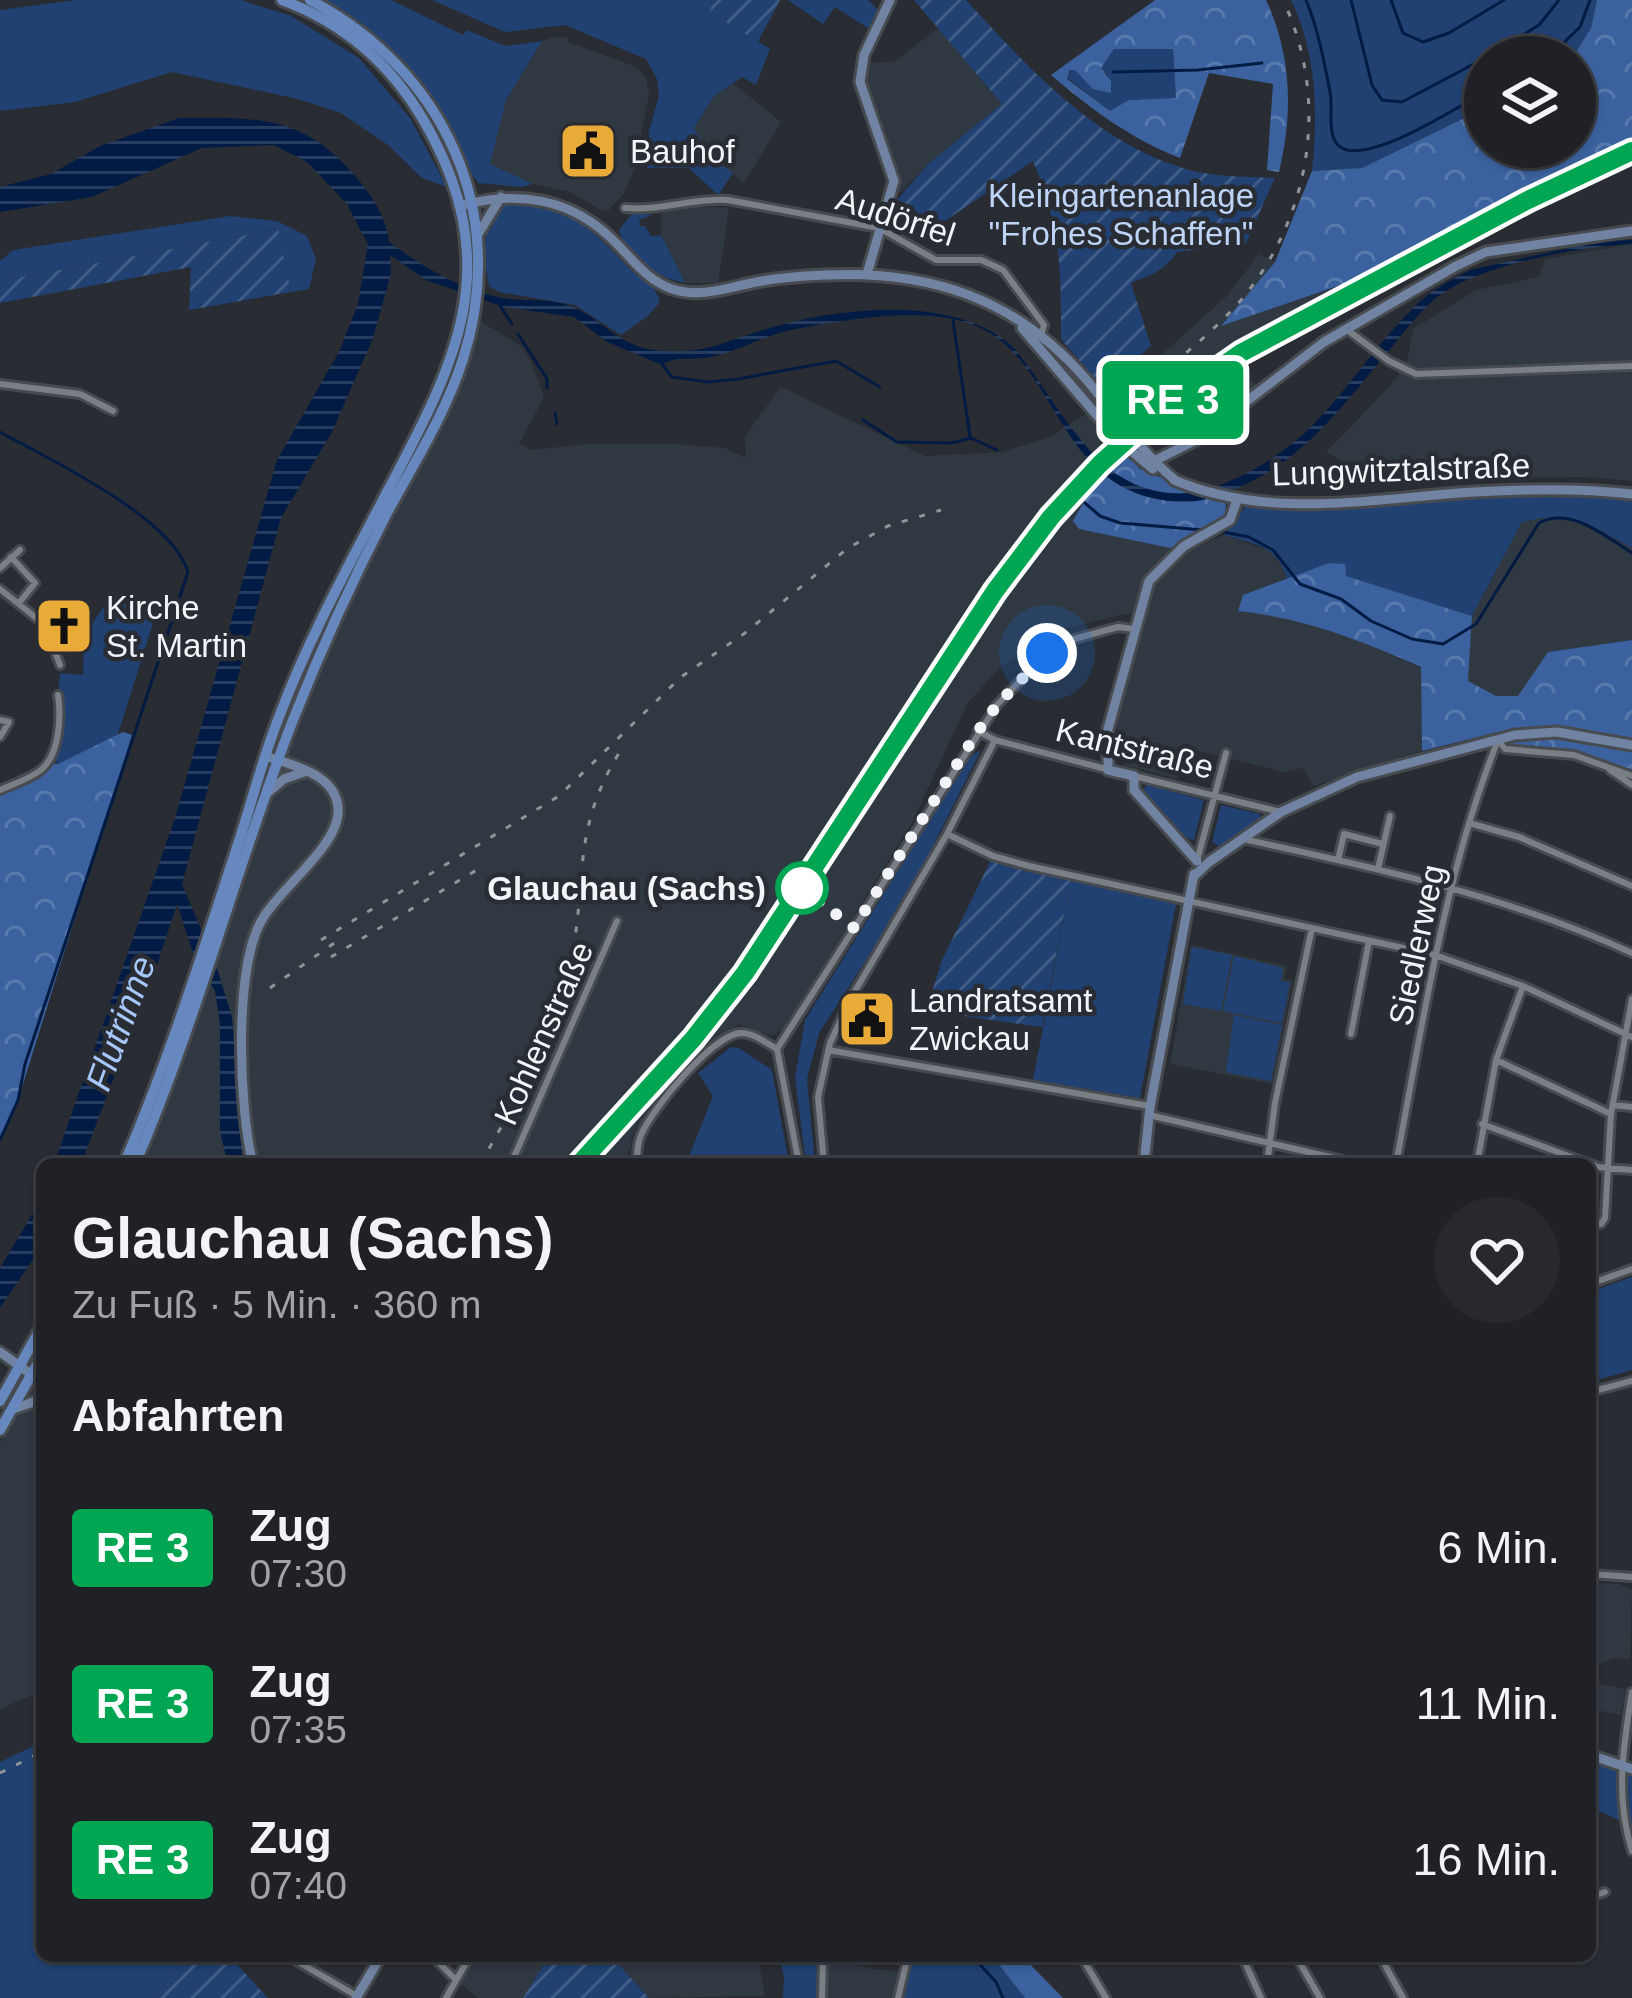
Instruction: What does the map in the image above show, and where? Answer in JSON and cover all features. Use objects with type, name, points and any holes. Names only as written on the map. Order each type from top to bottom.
[{"type":"main road","points":[[282,0],[347,34],[385,66],[431,134],[465,204],[473,276]]},
{"type":"main road","points":[[137,1158],[183,1046],[211,945],[313,634],[445,380],[470,309],[477,236],[443,125],[411,78],[370,37],[310,0]]},
{"type":"main road","points":[[126,1158],[266,794],[271,758]]},
{"type":"main road","points":[[0,1401],[36,1337]]},
{"type":"main road","points":[[0,1430],[36,1380]]},
{"type":"street","points":[[867,274],[894,181],[860,82],[864,56],[890,0]]},
{"type":"street","points":[[465,204],[502,197],[544,199],[567,208],[592,222],[636,268],[675,290],[693,293],[787,277],[867,274],[946,285],[1041,335],[1088,381],[1151,464]]},
{"type":"street","points":[[477,236],[502,197]]},
{"type":"street","name":"Audörfel","points":[[626,208],[652,210],[704,199],[728,200],[879,228],[936,260],[981,260],[1003,271],[1044,325],[1041,335]]},
{"type":"street","points":[[1151,464],[1196,440],[1294,362],[1346,329],[1486,252],[1632,231]]},
{"type":"street","points":[[1001,311],[1038,343],[1118,440],[1151,464]]},
{"type":"street","points":[[1346,329],[1389,361],[1416,374],[1632,366]]},
{"type":"street","points":[[0,384],[80,394],[113,411]]},
{"type":"street","name":"Lungwitztalstraße","points":[[1151,464],[1180,482],[1232,499],[1328,505],[1534,489],[1632,494]]},
{"type":"street","points":[[1108,770],[1108,728],[1149,581],[1184,546],[1222,528],[1230,520],[1232,499]]},
{"type":"street","points":[[0,568],[20,550]]},
{"type":"street","points":[[11,557],[35,584],[19,603]]},
{"type":"street","points":[[0,589],[45,625],[59,665]]},
{"type":"street","points":[[798,1158],[777,1049],[978,731],[1047,653],[1074,639],[1118,627],[1134,629]]},
{"type":"street","points":[[0,790],[48,763],[62,716],[58,695]]},
{"type":"street","points":[[0,719],[9,722],[0,736]]},
{"type":"street","name":"Kantstraße","points":[[978,731],[994,740],[1281,812]]},
{"type":"street","points":[[1203,861],[1281,812],[1357,777],[1498,740],[1557,732],[1632,745]]},
{"type":"street","points":[[823,1158],[820,1077],[828,1050],[859,984],[947,834],[994,740]]},
{"type":"street","points":[[1498,740],[1505,749],[1574,755],[1632,780]]},
{"type":"street","name":"Siedlerweg","points":[[1397,1158],[1435,955],[1468,823],[1498,740]]},
{"type":"street","points":[[1145,1158],[1194,876],[1203,861],[1226,753]]},
{"type":"street","points":[[253,1158],[245,1089],[245,962],[264,916],[327,840],[338,815],[333,791],[324,780],[271,758]]},
{"type":"street","points":[[266,794],[284,779],[307,771]]},
{"type":"street","points":[[1134,776],[1133,790],[1203,861]]},
{"type":"street","points":[[1378,869],[1390,816]]},
{"type":"street","points":[[1468,823],[1519,837],[1632,886]]},
{"type":"street","points":[[947,834],[1022,864],[1435,955],[1523,986],[1628,1035]]},
{"type":"street","points":[[1338,860],[1344,834],[1383,844]]},
{"type":"street","points":[[1243,839],[1534,911],[1632,953]]},
{"type":"street","name":"Kohlenstraße","points":[[515,1158],[617,921]]},
{"type":"street","points":[[1268,1158],[1312,928]]},
{"type":"street","points":[[1351,1034],[1369,941]]},
{"type":"street","points":[[1478,1158],[1496,1060],[1523,986]]},
{"type":"street","points":[[1596,1224],[1605,1219],[1612,1109],[1632,998]]},
{"type":"street","points":[[637,1158],[639,1139],[660,1104],[723,1042],[742,1034],[777,1049]]},
{"type":"street","points":[[828,1050],[1150,1111],[1335,1158]]},
{"type":"street","points":[[1496,1060],[1612,1109],[1632,1107]]},
{"type":"street","points":[[1482,1124],[1578,1158]]},
{"type":"street","points":[[1596,1164],[1632,1170]]},
{"type":"street","points":[[1596,1282],[1632,1269]]},
{"type":"street","points":[[3,1354],[36,1378]]},
{"type":"street","points":[[1596,1390],[1632,1381]]},
{"type":"street","points":[[13,1409],[36,1401]]},
{"type":"street","points":[[1596,1574],[1632,1577]]},
{"type":"street","points":[[1632,1692],[1620,1765],[1620,1802],[1632,1851]]},
{"type":"street","points":[[1596,1757],[1632,1769]]},
{"type":"street","points":[[1596,1895],[1605,1892]]},
{"type":"street","points":[[298,1962],[358,1998],[378,1962]]},
{"type":"street","points":[[438,1962],[456,1980]]},
{"type":"street","points":[[446,1998],[466,1962]]},
{"type":"street","points":[[822,1998],[823,1962]]},
{"type":"street","points":[[898,1998],[907,1962]]},
{"type":"street","points":[[1085,1962],[1106,1998]]},
{"type":"street","points":[[1245,1962],[1261,1998]]},
{"type":"street","points":[[1299,1962],[1320,1998]]},
{"type":"street","points":[[1383,1962],[1403,1998]]},
{"type":"shaded area","points":[[938,28],[1002,104],[900,193],[895,160],[864,84],[866,63],[894,62]]},
{"type":"shaded area","points":[[567,37],[568,42],[637,67],[646,79],[649,94],[634,170],[624,193],[609,210],[490,164],[506,100],[542,41]]},
{"type":"shaded area","points":[[733,83],[781,122],[744,183],[708,154],[693,128],[714,96]]},
{"type":"shaded area","points":[[688,206],[729,208],[718,283],[685,283],[661,235],[661,211]]},
{"type":"shaded area","points":[[1632,244],[1632,481],[1390,479],[1326,452],[1407,363],[1413,329],[1476,290],[1539,277],[1545,259]]},
{"type":"shaded area","points":[[1259,254],[1275,262],[1224,325],[1358,279],[1365,296],[1205,388],[1141,435],[1085,490],[1079,529],[1170,548],[1177,556],[1224,535],[1273,552],[1287,580],[1243,595],[1239,610],[1283,616],[1354,637],[1421,668],[1422,751],[1314,786],[1303,768],[1284,772],[1186,748],[1177,779],[1125,765],[1117,744],[1117,718],[1146,613],[1054,631],[1001,666],[967,704],[912,823],[783,1030],[771,1036],[739,1024],[696,1055],[664,1087],[633,1134],[627,1158],[142,1158],[198,1014],[309,688],[454,400],[478,320],[520,345],[531,362],[544,397],[519,444],[531,450],[586,444],[676,444],[725,448],[746,458],[745,436],[781,387],[925,456],[1002,452],[1050,437],[1121,391],[1228,295]]},
{"type":"shaded area","points":[[1242,381],[1257,385],[1194,434],[1186,424]]},
{"type":"shaded area","points":[[1552,514],[1581,521],[1632,548],[1632,640],[1548,652],[1518,697],[1495,696],[1468,682],[1472,616],[1522,522]]},
{"type":"shaded area","points":[[1191,945],[1287,966],[1284,979],[1292,981],[1273,1084],[1170,1064]]},
{"type":"shaded area","points":[[36,1380],[36,1694],[0,1709],[0,1443]]},
{"type":"shaded area","points":[[1596,1583],[1620,1584],[1632,1591],[1630,1659],[1613,1658],[1596,1666]]},
{"type":"shaded area","points":[[1596,1684],[1626,1689],[1621,1715],[1596,1710]]},
{"type":"shaded area","points":[[466,1962],[545,1962],[523,1998],[478,1998],[456,1980]]},
{"type":"shaded area","points":[[616,1962],[759,1962],[765,1996],[649,1998]]},
{"type":"shaded area","points":[[823,1962],[903,1973],[898,1998],[822,1998]]},
{"type":"green space","points":[[76,0],[241,0],[291,16],[359,58],[410,118],[447,187],[422,178],[388,145],[341,113],[172,72],[75,102],[0,111],[0,10]]},
{"type":"green space","points":[[324,0],[391,0],[463,35],[466,30],[506,46],[542,41],[506,100],[490,164],[533,184],[478,183],[449,124],[410,69],[362,24]]},
{"type":"green space","points":[[432,0],[712,0],[710,12],[770,49],[756,85],[742,77],[714,96],[694,128],[708,154],[733,173],[718,195],[689,168],[647,168],[649,131],[659,96],[657,79],[646,59],[565,25],[505,32]]},
{"type":"green space","points":[[712,0],[780,0],[758,42],[710,12]]},
{"type":"green space","points":[[788,0],[868,0],[877,9],[881,7],[871,30],[835,7],[823,24]]},
{"type":"green space","name":"Kleingartenanlage \"Frohes Schaffen\"","points":[[914,0],[966,0],[1045,82],[1106,131],[1139,150],[1210,174],[1275,178],[1246,243],[1177,252],[1157,271],[1131,283],[1151,346],[1103,388],[1061,339],[1058,248],[1033,161],[939,225],[897,200],[928,164],[1002,104]]},
{"type":"green space","points":[[1155,0],[1266,0],[1281,42],[1288,85],[1279,172],[1267,170],[1273,84],[1209,73],[1180,158],[1112,122],[1051,75]],"holes":[[[1114,49],[1173,49],[1176,98],[1129,100],[1110,111],[1067,79],[1069,70],[1075,70],[1093,89],[1111,93],[1111,81],[1101,68]]]},
{"type":"green space","points":[[1291,0],[1597,0],[1586,36],[1464,36],[1464,118],[1362,168],[1312,171],[1314,84]]},
{"type":"green space","points":[[1597,0],[1632,0],[1632,141],[1596,159],[1596,36],[1586,36]]},
{"type":"green space","points":[[1114,49],[1173,49],[1176,98],[1137,99],[1110,111],[1067,78],[1069,70],[1075,70],[1112,90],[1108,75],[1100,68]]},
{"type":"green space","points":[[1464,118],[1464,168],[1578,168],[1358,279],[1221,326],[1275,262],[1312,171],[1362,168]]},
{"type":"green space","points":[[508,204],[545,207],[576,220],[652,286],[660,302],[621,335],[575,305],[499,292],[489,286],[487,230],[491,219]]},
{"type":"green space","points":[[633,212],[652,215],[639,220],[640,226],[651,236],[661,235],[685,283],[654,272],[629,250],[619,230]]},
{"type":"green space","points":[[230,216],[277,221],[307,236],[316,259],[309,289],[291,292],[277,229],[0,281],[0,261],[13,250]]},
{"type":"green space","points":[[278,229],[291,292],[189,310],[191,267],[0,303],[0,281]]},
{"type":"green space","points":[[1123,451],[1140,469],[1226,504],[1225,515],[1216,525],[1170,548],[1079,529],[1073,521],[1085,491]]},
{"type":"green space","points":[[1526,494],[1632,499],[1632,548],[1568,518],[1522,522],[1472,616],[1345,576],[1345,565],[1329,563],[1287,580],[1271,553],[1224,535],[1245,507],[1324,510]]},
{"type":"green space","points":[[1329,563],[1345,564],[1346,576],[1472,616],[1468,681],[1496,696],[1518,696],[1548,652],[1632,640],[1632,776],[1574,755],[1505,749],[1498,732],[1422,751],[1421,667],[1332,632],[1238,611],[1243,595]]},
{"type":"green space","points":[[161,598],[117,737],[58,764],[52,754],[63,716],[60,673],[83,675],[84,636],[105,605]]},
{"type":"green space","points":[[123,732],[132,735],[18,1100],[0,1138],[0,790],[48,763],[58,764]]},
{"type":"green space","points":[[981,750],[909,894],[819,1033],[807,1079],[814,1158],[805,1158],[795,1078],[805,1020],[970,756]]},
{"type":"green space","points":[[1147,785],[1204,800],[1194,840],[1180,836],[1143,790]]},
{"type":"green space","points":[[1221,805],[1260,814],[1261,822],[1222,848],[1212,842]]},
{"type":"green space","points":[[991,860],[1071,880],[1042,1027],[926,1011],[942,960]]},
{"type":"green space","points":[[1071,880],[1176,904],[1140,1098],[1033,1080]]},
{"type":"green space","points":[[1192,947],[1232,955],[1221,1011],[1183,1004]]},
{"type":"green space","points":[[1234,956],[1283,968],[1281,981],[1290,983],[1282,1023],[1223,1011]]},
{"type":"green space","points":[[1234,1015],[1282,1025],[1271,1081],[1226,1072]]},
{"type":"green space","points":[[731,1047],[772,1070],[788,1158],[688,1158],[713,1096],[698,1073]]},
{"type":"green space","points":[[1632,1277],[1632,1370],[1596,1380],[1596,1290]]},
{"type":"green space","points":[[36,1745],[36,1962],[182,1962],[154,1998],[0,1998],[0,1762]]},
{"type":"green space","points":[[1596,1763],[1632,1775],[1632,1845],[1625,1823],[1596,1810]]},
{"type":"green space","points":[[182,1962],[235,1962],[268,1998],[154,1998]]},
{"type":"green space","points":[[545,1962],[616,1962],[649,1998],[523,1998]]},
{"type":"green space","points":[[780,1962],[823,1962],[822,1998],[783,1998]]},
{"type":"green space","points":[[907,1962],[997,1962],[1025,1998],[898,1998]]},
{"type":"green space","points":[[997,1962],[1028,1962],[1063,1998],[1025,1998]]},
{"type":"water","name":"Flutrinne","points":[[179,118],[255,120],[297,130],[336,156],[356,177],[377,207],[389,242],[415,260],[487,294],[566,305],[625,341],[649,349],[703,349],[789,323],[857,312],[927,312],[959,318],[989,330],[1014,348],[1071,427],[1111,470],[1135,484],[1175,493],[1215,487],[1281,452],[1328,409],[1416,305],[1470,270],[1600,241],[1632,240],[1632,244],[1532,259],[1459,284],[1426,307],[1343,406],[1289,458],[1232,490],[1186,502],[1142,495],[1109,478],[1083,454],[1025,365],[1001,341],[971,324],[929,316],[857,319],[791,330],[716,356],[662,365],[607,342],[574,317],[504,307],[426,280],[390,255],[391,274],[373,338],[332,432],[281,518],[182,884],[232,1017],[243,1158],[226,1158],[220,1132],[220,1024],[215,991],[193,953],[177,904],[83,1158],[56,1158],[175,818],[277,460],[339,352],[358,304],[368,244],[347,204],[307,162],[274,145],[202,148],[92,197],[0,212],[0,187],[51,174],[100,146]]},
{"type":"water","points":[[36,1208],[36,1255],[0,1308],[0,1268]]},
{"type":"waterway","points":[[1306,0],[1328,80],[1332,134],[1344,149],[1382,145],[1464,104]]},
{"type":"waterway","points":[[1351,0],[1372,85],[1382,100],[1402,102],[1464,69]]},
{"type":"waterway","points":[[1391,0],[1403,33],[1423,42],[1449,33],[1504,0]]},
{"type":"waterway","points":[[1521,36],[1539,25],[1559,0]]},
{"type":"waterway","points":[[1571,36],[1580,27],[1590,0]]},
{"type":"waterway","points":[[1113,72],[1262,63]]},
{"type":"waterway","points":[[500,306],[512,324]]},
{"type":"waterway","points":[[953,321],[970,436]]},
{"type":"waterway","points":[[518,334],[547,379],[547,388]]},
{"type":"waterway","points":[[663,365],[672,377],[708,382],[836,361],[880,387]]},
{"type":"waterway","points":[[555,413],[557,424]]},
{"type":"waterway","points":[[863,420],[897,442],[951,443],[971,438],[997,450]]},
{"type":"waterway","points":[[0,432],[134,511],[177,551],[188,572],[25,1064],[18,1100],[0,1140]]},
{"type":"waterway","points":[[1085,503],[1100,516],[1120,523],[1203,530]]},
{"type":"waterway","points":[[1218,531],[1249,537],[1273,550],[1300,584],[1341,599],[1371,621],[1412,639],[1443,644],[1476,624],[1539,523],[1563,518],[1575,521],[1632,553]]},
{"type":"waterway","points":[[978,1962],[1003,1998]]},
{"type":"railway","points":[[1159,376],[1246,294],[1286,227],[1299,190],[1309,114],[1306,75],[1283,0]]},
{"type":"railway","points":[[584,1158],[693,1039],[745,973],[995,591],[1051,517],[1115,450],[1185,391],[1265,339],[1528,199],[1632,151]]},
{"type":"railway","points":[[321,940],[559,796],[681,677],[745,633],[848,548],[888,526],[941,510]]},
{"type":"railway","points":[[483,1158],[532,1070],[562,995],[575,939],[586,835],[603,782],[619,753]]},
{"type":"railway","points":[[331,957],[480,868]]},
{"type":"railway","points":[[270,988],[343,937]]},
{"type":"railway","points":[[0,1773],[36,1755]]},
{"type":"train","points":[[584,1158],[693,1039],[745,973],[995,591],[1051,517],[1100,464],[1162,408],[1241,353],[1528,200],[1632,151]]},
{"type":"place","name":"Bauhof","points":[[588,151]]},
{"type":"place","name":"Kirche St. Martin","points":[[64,626]]},
{"type":"place","name":"Glauchau (Sachs)","points":[[802,888]]},
{"type":"place","name":"Landratsamt Zwickau","points":[[867,1019]]},
{"type":"route","points":[[802,888],[854,928],[978,731],[1047,653]]}]
